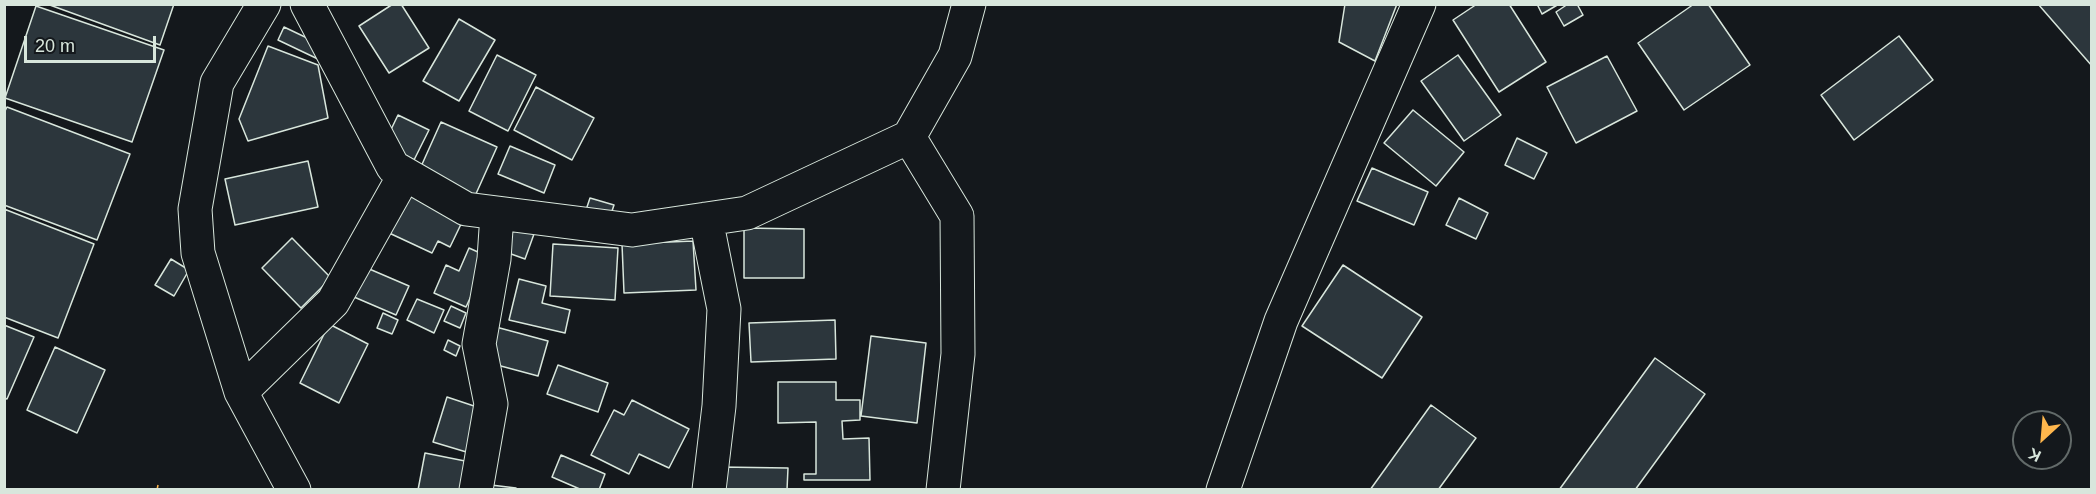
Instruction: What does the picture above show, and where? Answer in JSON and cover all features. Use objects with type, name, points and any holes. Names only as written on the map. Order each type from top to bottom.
[{"type":"street","points":[[264,4],[217,83],[195,209],[198,253],[241,392],[294,489]]},
{"type":"street","points":[[307,4],[393,167],[466,209],[632,230],[747,213],[909,137],[955,56],[969,4]]},
{"type":"street","points":[[1223,489],[1281,321],[1419,4]]},
{"type":"street","points":[[909,137],[957,216],[958,354],[942,489]]},
{"type":"street","points":[[241,392],[333,302],[405,174]]},
{"type":"street","points":[[476,489],[491,404],[479,344],[494,259],[497,214]]},
{"type":"street","points":[[706,219],[724,309],[719,406],[709,489]]},
{"type":"building","points":[[47,4],[174,4],[160,45]]},
{"type":"building","points":[[393,4],[401,4],[429,48],[389,73],[359,26]]},
{"type":"building","points":[[1345,4],[1397,4],[1375,61],[1339,42]]},
{"type":"building","points":[[1477,4],[1509,4],[1546,62],[1499,92],[1453,20]]},
{"type":"building","points":[[1537,4],[1559,4],[1542,14]]},
{"type":"building","points":[[1568,4],[1577,4],[1583,15],[1564,26],[1556,12]]},
{"type":"building","points":[[1694,4],[1708,4],[1750,65],[1684,110],[1638,43]]},
{"type":"building","points":[[2038,4],[2092,4],[2092,66]]},
{"type":"building","points":[[36,6],[164,50],[132,142],[5,98]]},
{"type":"building","points":[[459,19],[495,40],[459,101],[423,81]]},
{"type":"building","points":[[284,27],[326,47],[320,60],[278,40]]},
{"type":"building","points":[[1899,36],[1933,80],[1854,140],[1821,95]]},
{"type":"building","points":[[268,46],[318,65],[328,118],[248,141],[239,119]]},
{"type":"building","points":[[497,55],[536,75],[508,131],[469,111]]},
{"type":"building","points":[[1458,55],[1501,115],[1464,141],[1421,81]]},
{"type":"building","points":[[1607,56],[1637,111],[1576,143],[1547,87]]},
{"type":"building","points":[[536,87],[594,118],[572,160],[514,130]]},
{"type":"building","points":[[7,107],[130,154],[97,240],[4,205],[4,113]]},
{"type":"building","points":[[1413,110],[1464,152],[1436,186],[1384,143]]},
{"type":"building","points":[[398,115],[429,130],[414,160],[384,144]]},
{"type":"building","points":[[441,122],[497,147],[475,196],[419,171]]},
{"type":"building","points":[[1517,138],[1547,153],[1534,179],[1505,165]]},
{"type":"building","points":[[510,146],[555,165],[544,193],[498,174]]},
{"type":"building","points":[[308,161],[318,207],[235,225],[225,179]]},
{"type":"building","points":[[1372,168],[1428,192],[1414,225],[1357,201]]},
{"type":"building","points":[[406,192],[464,218],[450,247],[438,241],[432,253],[387,232]]},
{"type":"building","points":[[590,198],[614,205],[609,220],[585,213]]},
{"type":"building","points":[[1459,198],[1488,213],[1476,239],[1446,225]]},
{"type":"building","points":[[4,209],[94,244],[58,338],[4,317]]},
{"type":"building","points":[[509,225],[534,234],[525,259],[500,250]]},
{"type":"building","points":[[744,228],[804,229],[804,278],[744,278]]},
{"type":"building","points":[[292,238],[331,278],[301,308],[262,268]]},
{"type":"building","points":[[693,241],[696,290],[624,293],[622,244]]},
{"type":"building","points":[[553,244],[618,248],[615,300],[550,296]]},
{"type":"building","points":[[469,248],[489,257],[466,307],[434,293],[446,265],[459,271]]},
{"type":"building","points":[[171,259],[189,270],[174,296],[155,285]]},
{"type":"building","points":[[1343,265],[1422,317],[1382,378],[1302,326]]},
{"type":"building","points":[[367,268],[409,286],[396,315],[354,297]]},
{"type":"building","points":[[519,279],[546,286],[542,303],[570,310],[565,333],[509,320]]},
{"type":"building","points":[[417,299],[444,310],[434,333],[407,320]]},
{"type":"building","points":[[451,306],[466,313],[460,328],[444,321]]},
{"type":"building","points":[[383,313],[398,320],[392,334],[377,328]]},
{"type":"building","points":[[835,320],[836,359],[751,362],[749,323]]},
{"type":"building","points":[[329,324],[368,344],[339,403],[300,383]]},
{"type":"building","points":[[4,325],[34,337],[7,399],[4,398]]},
{"type":"building","points":[[496,327],[548,341],[538,376],[486,362]]},
{"type":"building","points":[[871,336],[926,343],[917,423],[861,416]]},
{"type":"building","points":[[448,340],[460,346],[456,356],[444,350]]},
{"type":"building","points":[[55,347],[105,370],[77,433],[27,410]]},
{"type":"building","points":[[1655,358],[1705,394],[1635,490],[1559,490]]},
{"type":"building","points":[[558,365],[608,383],[598,412],[547,394]]},
{"type":"building","points":[[778,382],[836,382],[836,400],[860,400],[860,420],[842,421],[843,439],[869,438],[870,480],[804,480],[804,474],[816,474],[816,422],[778,423]]},
{"type":"building","points":[[447,397],[486,410],[473,454],[433,442]]},
{"type":"building","points":[[632,400],[689,429],[669,468],[639,454],[629,474],[591,455],[614,410],[624,415]]},
{"type":"building","points":[[1431,405],[1476,438],[1438,490],[1370,490]]},
{"type":"building","points":[[425,453],[475,463],[470,490],[418,490]]},
{"type":"building","points":[[561,455],[605,474],[599,490],[582,490],[552,477]]},
{"type":"building","points":[[720,467],[788,468],[787,490],[720,490]]},
{"type":"building","points":[[491,485],[516,488],[516,490],[491,490]]},
{"type":"power","points":[[157,490],[158,485]]}]
